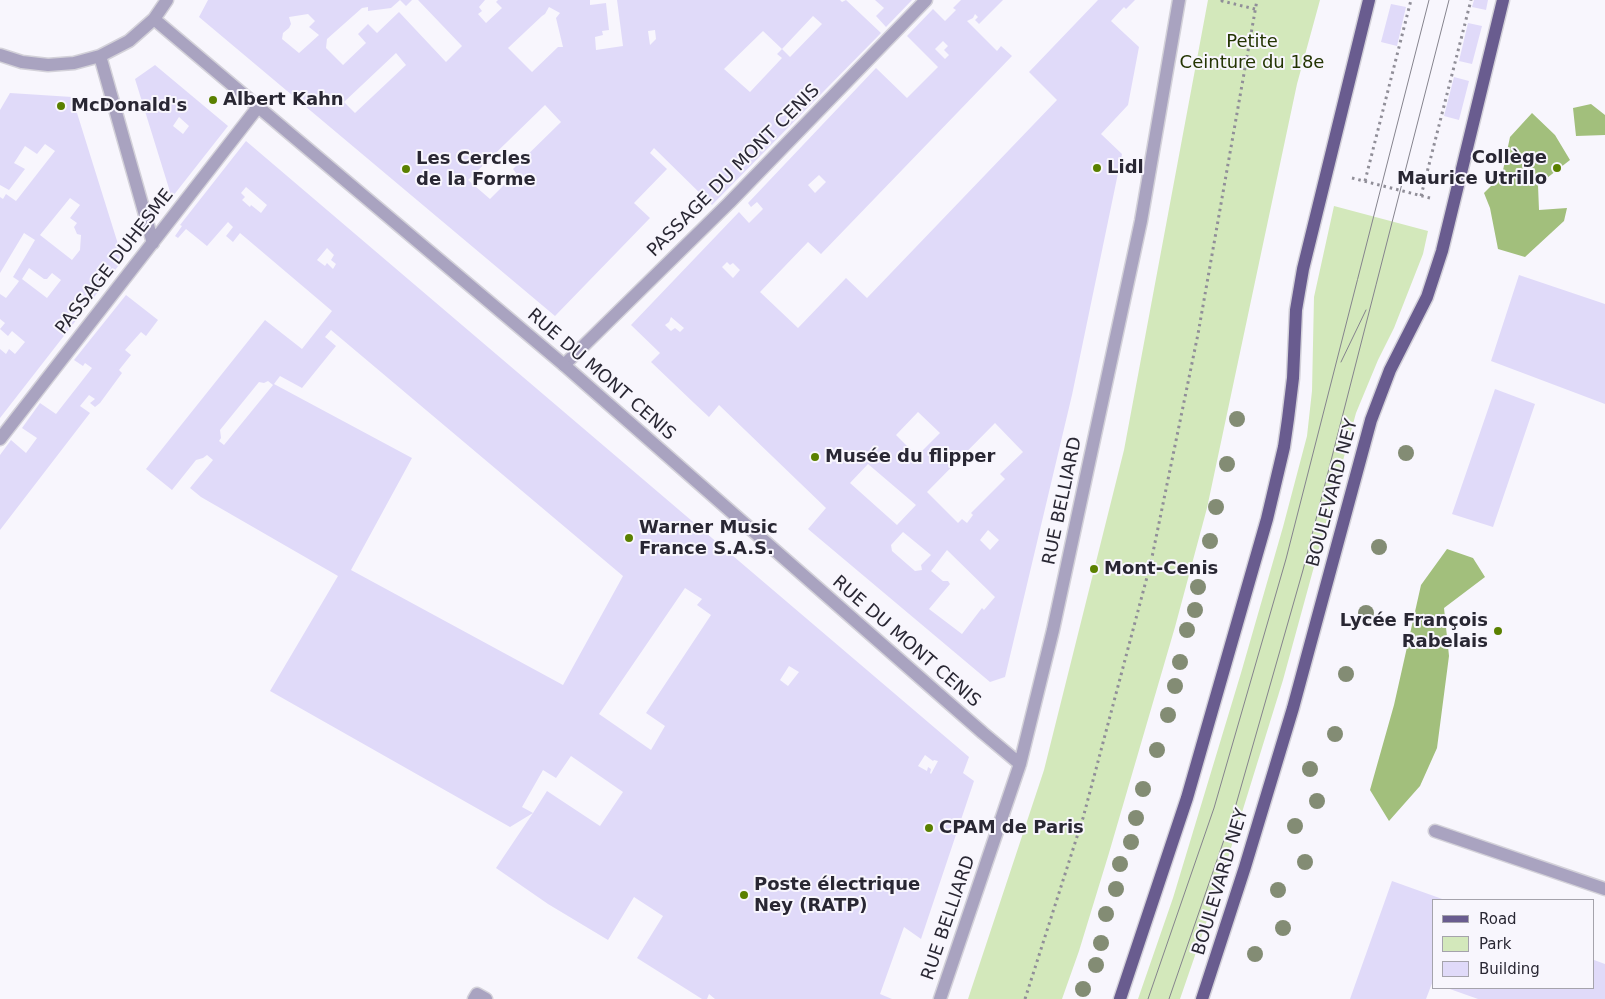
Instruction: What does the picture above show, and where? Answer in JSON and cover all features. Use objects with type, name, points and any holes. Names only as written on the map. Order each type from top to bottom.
[{"type":"main road","points":[[1120,999],[1187,798],[1267,519],[1284,447],[1293,378],[1296,310],[1303,269],[1369,0]]},
{"type":"main road","name":"BOULEVARD NEY","points":[[1202,999],[1245,867],[1293,708],[1371,420],[1390,370],[1427,297],[1440,260],[1503,0]]},
{"type":"street","points":[[0,55],[22,62],[48,65],[74,63],[100,56],[129,41],[154,19],[167,0]]},
{"type":"street","name":"PASSAGE DU MONT CENIS","points":[[564,365],[729,203],[926,0]]},
{"type":"street","name":"RUE BELLIARD","points":[[940,999],[1020,764],[1053,630],[1141,221],[1179,0]]},
{"type":"street","name":"RUE DU MONT CENIS","points":[[154,19],[564,365],[1020,764]]},
{"type":"street","points":[[100,56],[153,243]]},
{"type":"street","name":"PASSAGE DUHESME","points":[[0,439],[258,107]]},
{"type":"street","points":[[1435,831],[1605,889]]},
{"type":"street","points":[[474,999],[477,994],[486,999]]},
{"type":"path","points":[[1222,0],[1255,9]]},
{"type":"path","points":[[1026,999],[1083,818],[1151,562],[1198,334],[1257,0]]},
{"type":"path","points":[[1365,181],[1411,0]]},
{"type":"path","points":[[1421,196],[1470,0]]},
{"type":"path","points":[[1349,177],[1437,200]]},
{"type":"green space","name":"Petite Ceinture du 18e","points":[[1208,0],[1320,0],[1297,84],[1207,508],[1175,627],[1109,853],[1062,999],[968,999],[1044,770],[1124,450]]},
{"type":"green space","points":[[1591,104],[1605,115],[1605,135],[1576,136],[1573,108]]},
{"type":"green space","points":[[1532,113],[1555,135],[1570,160],[1538,185],[1539,210],[1567,208],[1564,221],[1525,257],[1498,249],[1490,208],[1484,193],[1502,175],[1510,137]]},
{"type":"green space","points":[[1334,206],[1428,231],[1423,254],[1394,328],[1378,360],[1356,413],[1283,680],[1222,877],[1180,999],[1138,999],[1173,898],[1241,673],[1307,436],[1312,391],[1314,297]]},
{"type":"green space","points":[[1447,549],[1473,558],[1485,577],[1444,608],[1449,656],[1437,748],[1420,786],[1389,821],[1370,790],[1394,705],[1421,585]]},
{"type":"building","points":[[208,0],[400,0],[391,8],[368,11],[368,7],[362,8],[327,39],[326,48],[343,65],[366,43],[358,34],[368,24],[377,33],[399,12],[446,62],[462,46],[418,0],[485,0],[479,7],[482,11],[478,14],[486,23],[502,8],[496,2],[498,0],[590,0],[590,5],[606,3],[609,30],[602,31],[603,35],[595,37],[596,50],[623,46],[617,0],[840,0],[842,2],[846,0],[881,33],[712,205],[654,148],[650,153],[667,169],[634,203],[650,218],[555,316],[199,17]],"holes":[[[549,7],[560,13],[556,18],[563,47],[558,47],[532,72],[508,48]],[[308,14],[315,21],[309,27],[319,35],[299,53],[282,39],[283,33],[291,24],[289,17]],[[813,16],[822,24],[790,57],[782,49]],[[655,30],[656,39],[650,45],[648,31]],[[763,31],[782,49],[777,54],[782,58],[750,92],[724,69]],[[396,53],[406,65],[355,113],[344,102]],[[545,105],[561,122],[513,169],[516,173],[490,199],[468,180]]]},
{"type":"building","points":[[400,0],[412,0],[406,6]]},
{"type":"building","points":[[875,0],[912,0],[886,27],[876,16],[884,8]]},
{"type":"building","points":[[961,0],[1003,0],[979,24],[975,20],[978,17],[975,14],[973,18],[967,21],[997,51],[1001,46],[1012,56],[821,254],[808,242],[760,292],[798,328],[846,278],[867,298],[1057,100],[1029,72],[1098,0],[1135,0],[1126,9],[1124,7],[1111,21],[1139,47],[1128,105],[1101,134],[1122,154],[1072,395],[1005,677],[990,682],[808,529],[826,508],[719,405],[709,417],[694,403],[651,362],[660,353],[631,325],[739,212],[749,223],[763,209],[757,202],[751,207],[748,203],[876,68],[907,98],[938,67],[907,36],[933,9],[945,21],[956,10],[953,8]],"holes":[[[943,41],[948,46],[944,50],[949,55],[945,59],[935,49]],[[819,175],[826,182],[815,193],[808,185]],[[727,262],[730,265],[733,263],[740,270],[733,278],[722,267]],[[671,317],[684,328],[680,332],[675,328],[671,331],[665,325]],[[918,412],[940,433],[917,456],[896,435]],[[995,423],[1023,452],[1000,474],[1005,479],[971,513],[973,515],[967,523],[962,519],[958,523],[927,492]],[[868,464],[916,505],[897,525],[850,483]],[[988,530],[999,540],[990,550],[980,540]],[[903,532],[931,555],[921,565],[922,570],[915,571],[892,551],[891,545]],[[947,550],[995,597],[984,610],[982,608],[962,634],[929,609],[950,584],[948,581],[943,581],[931,571]]]},
{"type":"building","points":[[1474,0],[1488,0],[1486,10],[1472,7]]},
{"type":"building","points":[[1391,4],[1406,7],[1397,46],[1381,42]]},
{"type":"building","points":[[1468,23],[1482,26],[1472,64],[1459,61]]},
{"type":"building","points":[[155,65],[228,126],[173,196],[171,195],[135,79]],"holes":[[[179,117],[189,126],[183,134],[173,126]]]},
{"type":"building","points":[[1454,77],[1469,81],[1459,120],[1444,116]]},
{"type":"building","points":[[10,93],[72,97],[123,260],[0,418],[0,349],[6,354],[9,349],[15,354],[25,342],[12,331],[8,336],[0,329],[5,323],[0,319],[0,294],[6,298],[19,281],[13,277],[35,240],[24,233],[0,273],[0,197],[3,199],[6,194],[16,201],[55,151],[45,144],[37,154],[25,146],[14,163],[25,169],[9,190],[0,185],[0,110]],"holes":[[[70,198],[80,205],[70,218],[77,223],[74,227],[77,234],[81,235],[80,250],[72,260],[40,235]],[[29,268],[44,279],[47,279],[52,273],[61,280],[47,298],[22,279]]]},
{"type":"building","points":[[246,141],[969,757],[963,773],[974,781],[921,939],[904,927],[880,994],[892,999],[715,999],[709,994],[707,999],[702,999],[637,958],[663,916],[634,897],[608,940],[548,904],[496,868],[533,813],[510,827],[270,691],[338,576],[201,497],[190,488],[213,460],[207,455],[196,460],[172,490],[146,469],[265,320],[302,349],[332,311],[240,233],[233,242],[226,236],[233,227],[228,222],[207,246],[186,229],[178,238],[175,236],[182,226],[180,225]],"holes":[[[246,187],[267,205],[261,213],[242,200],[245,197],[241,193]],[[327,248],[334,255],[331,260],[336,264],[333,269],[327,263],[325,266],[317,260]],[[331,330],[623,576],[563,685],[351,570],[412,458],[274,384],[280,376],[302,388],[336,346],[325,337]],[[268,381],[273,385],[224,445],[219,441],[221,438],[220,430],[259,382],[264,383]],[[685,588],[702,599],[697,605],[711,615],[646,713],[665,726],[651,750],[599,714]],[[789,666],[799,672],[788,686],[780,680]],[[925,755],[933,761],[938,761],[931,774],[931,769],[928,767],[927,771],[918,766]],[[571,756],[623,792],[600,826],[547,791],[533,813],[522,807],[543,770],[556,778]]]},
{"type":"building","points":[[1519,275],[1605,304],[1605,404],[1491,361]]},
{"type":"building","points":[[126,295],[158,320],[146,336],[141,332],[125,350],[131,355],[119,370],[122,373],[100,403],[95,407],[90,403],[95,399],[89,395],[80,406],[90,413],[0,530],[0,455],[11,440],[26,453],[37,438],[22,428],[40,403],[56,414],[92,368],[85,363],[83,366],[74,360]]},
{"type":"building","points":[[1495,389],[1535,404],[1493,527],[1452,514]]},
{"type":"building","points":[[1392,881],[1442,899],[1432,899],[1432,983],[1426,999],[1350,999]]},
{"type":"building","points":[[1595,960],[1605,964],[1605,999],[1478,999],[1450,989],[1595,989]]},
{"type":"tram line","points":[[1148,999],[1214,808],[1286,559],[1429,0]]},
{"type":"tram line","points":[[1169,999],[1235,808],[1303,570],[1449,0]]},
{"type":"tram line","points":[[1341,362],[1366,310]]},
{"type":"place","name":"Albert Kahn","points":[[213,100]]},
{"type":"place","name":"McDonald's","points":[[61,106]]},
{"type":"place","name":"Lidl","points":[[1097,168]]},
{"type":"place","name":"Collège Maurice Utrillo","points":[[1557,168]]},
{"type":"place","name":"Les Cercles de la Forme","points":[[406,169]]},
{"type":"place","name":"Musée du flipper","points":[[815,457]]},
{"type":"place","name":"Warner Music France S.A.S.","points":[[629,538]]},
{"type":"place","name":"Mont-Cenis","points":[[1094,569]]},
{"type":"place","name":"Lycée François Rabelais","points":[[1498,631]]},
{"type":"place","name":"CPAM de Paris","points":[[929,828]]},
{"type":"place","name":"Poste électrique Ney (RATP)","points":[[744,895]]}]
